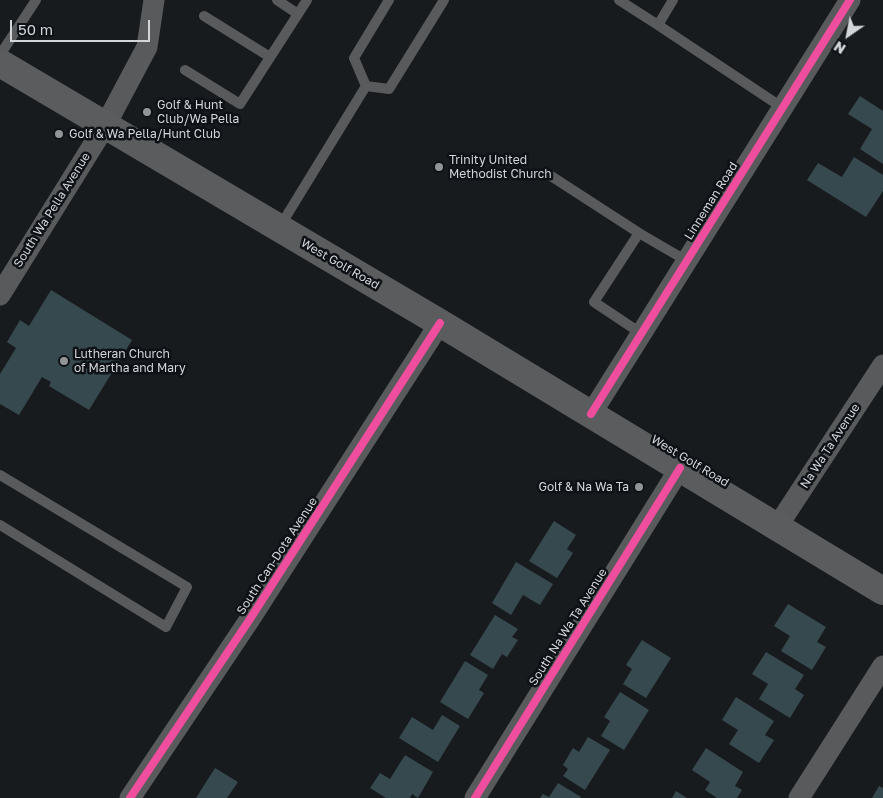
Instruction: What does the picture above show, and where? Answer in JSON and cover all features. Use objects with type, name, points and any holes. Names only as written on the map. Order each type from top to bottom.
[{"type":"main road","name":"West Golf Road","points":[[0,64],[440,323],[883,591]]},
{"type":"street","name":"South Wa Pella Avenue","points":[[0,294],[105,126],[147,47],[154,0]]},
{"type":"street","name":"Linneman Road","points":[[591,414],[850,0]]},
{"type":"street","name":"South Can-Dota Avenue","points":[[130,798],[250,619],[440,323]]},
{"type":"street","name":"Na Wa Ta Avenue","points":[[777,527],[883,365]]},
{"type":"street","name":"South Na Wa Ta Avenue","points":[[475,798],[680,468]]},
{"type":"street","points":[[799,798],[883,666]]},
{"type":"lane","points":[[0,55],[36,0]]},
{"type":"lane","points":[[277,0],[298,14]]},
{"type":"lane","points":[[185,70],[240,104],[307,0]]},
{"type":"lane","points":[[366,86],[354,58],[389,0]]},
{"type":"lane","points":[[366,86],[389,89],[444,0]]},
{"type":"lane","points":[[619,0],[783,108]]},
{"type":"lane","points":[[658,25],[673,0]]},
{"type":"lane","points":[[204,16],[270,56]]},
{"type":"lane","points":[[279,228],[366,86]]},
{"type":"lane","points":[[551,176],[639,233],[687,261]]},
{"type":"lane","points":[[639,233],[594,302],[642,334]]},
{"type":"lane","points":[[0,475],[187,587],[166,627],[0,525]]},
{"type":"building","points":[[860,96],[883,111],[883,164],[860,149],[872,129],[848,114]]},
{"type":"building","points":[[854,157],[883,175],[883,191],[866,217],[807,180],[818,163],[842,177]]},
{"type":"building","name":"Lutheran Church of Martha and Mary","points":[[51,290],[132,340],[89,410],[49,386],[51,382],[42,377],[19,415],[0,404],[0,374],[16,348],[7,342],[20,320],[29,326]]},
{"type":"building","points":[[554,521],[576,535],[567,549],[573,553],[557,578],[529,561]]},
{"type":"building","points":[[516,562],[553,584],[540,605],[523,595],[511,615],[492,603]]},
{"type":"building","points":[[788,604],[826,627],[817,642],[826,647],[812,670],[781,651],[790,636],[774,626]]},
{"type":"building","points":[[495,615],[518,629],[512,637],[518,640],[507,657],[502,654],[493,669],[470,655]]},
{"type":"building","points":[[642,640],[671,658],[646,698],[623,684],[632,669],[626,665]]},
{"type":"building","points":[[766,652],[804,675],[795,689],[804,695],[790,718],[759,699],[768,684],[752,674]]},
{"type":"building","points":[[465,661],[488,675],[479,690],[484,693],[468,719],[440,702]]},
{"type":"building","points":[[620,692],[649,710],[624,750],[601,736],[610,721],[604,717]]},
{"type":"building","points":[[736,697],[774,721],[765,735],[774,740],[759,763],[729,744],[738,730],[722,720]]},
{"type":"building","points":[[442,715],[460,726],[438,762],[399,738],[412,717],[433,730]]},
{"type":"building","points":[[588,737],[610,750],[585,790],[563,776],[568,769],[563,765],[573,748],[579,752]]},
{"type":"building","points":[[706,748],[743,772],[735,786],[742,790],[737,798],[717,798],[705,790],[710,782],[692,770]]},
{"type":"building","points":[[405,755],[433,772],[418,798],[412,794],[410,798],[386,798],[370,788],[380,773],[390,779]]},
{"type":"building","points":[[215,768],[238,782],[227,798],[196,798]]},
{"type":"building","points":[[558,783],[581,797],[540,798],[543,794],[549,797]]},
{"type":"building","points":[[879,786],[883,788],[883,798],[872,798]]},
{"type":"building","points":[[676,791],[687,798],[672,798]]},
{"type":"cycle path","points":[[591,414],[850,0]]},
{"type":"cycle path","points":[[130,798],[250,619],[440,323]]},
{"type":"cycle path","points":[[475,798],[680,468]]},
{"type":"place","name":"Golf & Hunt Club/Wa Pella","points":[[147,112]]},
{"type":"place","name":"Golf & Wa Pella/Hunt Club","points":[[59,134]]},
{"type":"place","name":"Trinity United Methodist Church","points":[[439,167]]},
{"type":"place","name":"Lutheran Church of Martha and Mary","points":[[64,361]]},
{"type":"place","name":"Golf & Na Wa Ta","points":[[639,487]]}]
